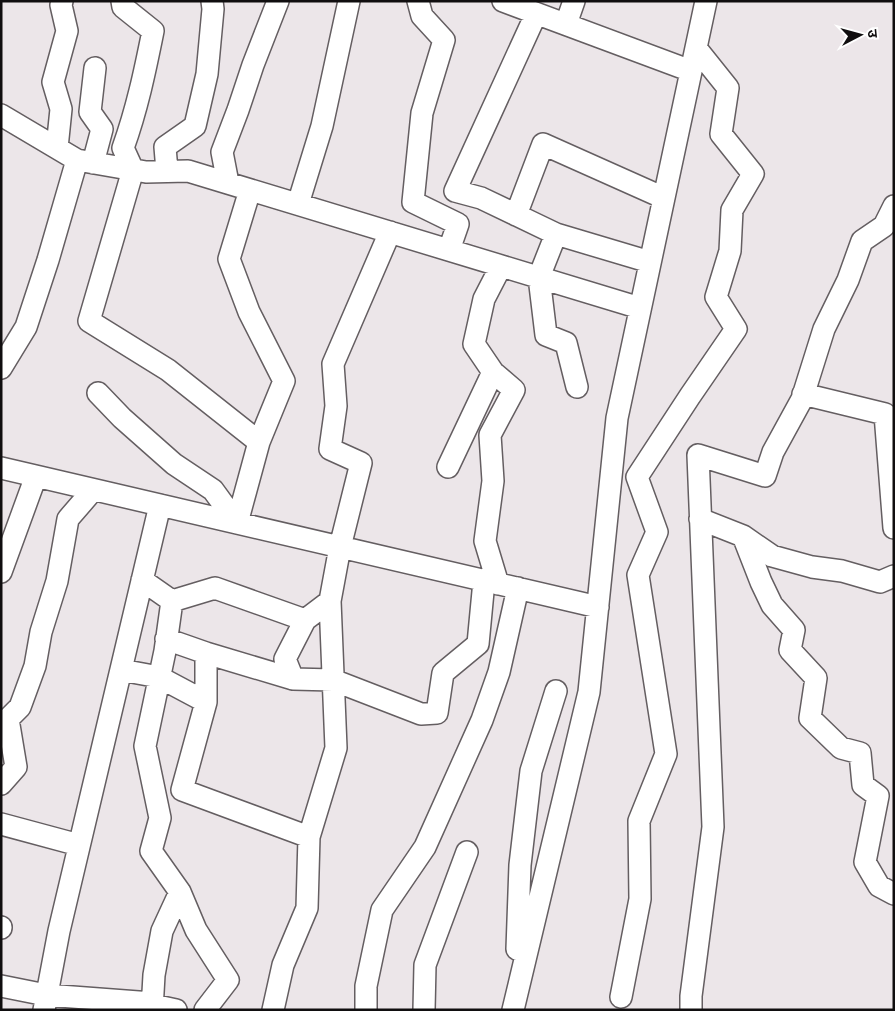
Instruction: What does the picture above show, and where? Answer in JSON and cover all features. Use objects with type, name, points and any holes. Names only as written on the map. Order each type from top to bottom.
[{"type":"street","points":[[56,148],[61,109],[53,82],[67,31],[62,1]]},
{"type":"street","points":[[122,1],[123,7],[153,31],[136,112],[123,148],[133,170],[88,321],[168,370],[258,442]]},
{"type":"street","points":[[167,171],[165,147],[195,126],[207,74],[213,9],[212,1]]},
{"type":"street","points":[[228,183],[222,152],[253,64],[278,1]]},
{"type":"street","points":[[298,204],[322,126],[349,1]]},
{"type":"street","points":[[418,1],[422,16],[444,40],[422,113],[412,202],[458,224],[449,250]]},
{"type":"street","points":[[503,1],[691,71]]},
{"type":"street","points":[[566,24],[574,1]]},
{"type":"street","points":[[514,1005],[589,692],[617,418],[706,1]]},
{"type":"street","points":[[536,14],[455,191],[481,198],[556,234],[650,262]]},
{"type":"street","points":[[621,997],[640,899],[639,821],[666,754],[638,575],[658,532],[637,477],[736,329],[716,297],[730,251],[732,210],[753,174],[721,134],[728,88],[696,48]]},
{"type":"street","points":[[1,368],[26,327],[48,260],[85,161],[102,129],[90,112],[95,68]]},
{"type":"street","points":[[1,115],[56,148],[85,161],[146,172],[188,171],[640,308]]},
{"type":"street","points":[[516,214],[543,144],[664,198]]},
{"type":"street","points":[[237,523],[258,442],[284,381],[249,312],[229,259],[250,190]]},
{"type":"street","points":[[691,1010],[691,996],[713,827],[698,454],[765,476],[773,452],[803,394],[824,329],[848,280],[862,241],[884,226],[894,206]]},
{"type":"street","points":[[273,1010],[283,965],[306,908],[309,837],[336,748],[330,601],[340,547],[361,463],[330,449],[336,406],[333,364],[390,232]]},
{"type":"street","points":[[556,234],[539,277],[546,335],[566,343],[577,387]]},
{"type":"street","points":[[166,639],[293,679],[333,680],[421,714],[437,713],[442,674],[478,644],[491,582],[485,541],[493,482],[490,435],[514,390],[493,372],[474,344],[484,299],[501,266]]},
{"type":"street","points":[[448,467],[493,372]]},
{"type":"street","points":[[98,392],[122,418],[174,464],[213,490],[237,523]]},
{"type":"street","points":[[803,394],[885,414],[894,528]]},
{"type":"street","points":[[1,468],[598,607]]},
{"type":"street","points":[[1,572],[36,476]]},
{"type":"street","points":[[1,784],[16,767],[8,719],[20,707],[35,666],[41,632],[57,581],[68,518],[94,490]]},
{"type":"street","points":[[45,1003],[59,931],[160,505]]},
{"type":"street","points":[[700,520],[743,536],[772,556],[796,563],[842,571],[880,582],[894,576]]},
{"type":"street","points":[[743,536],[772,605],[794,630],[790,650],[816,678],[810,718],[842,748],[860,753],[863,785],[878,796],[865,862],[879,886],[894,894]]},
{"type":"street","points":[[142,580],[172,601]]},
{"type":"street","points":[[172,601],[215,588],[305,620]]},
{"type":"street","points":[[366,1010],[366,986],[382,910],[425,847],[482,720],[499,672],[518,588]]},
{"type":"street","points":[[172,601],[145,746],[160,818],[151,851],[180,892],[196,930],[228,980],[205,1010]]},
{"type":"street","points":[[293,679],[285,659],[305,620],[330,601]]},
{"type":"street","points":[[206,653],[206,702],[182,790],[309,837]]},
{"type":"street","points":[[120,670],[159,677],[206,702]]},
{"type":"street","points":[[514,1005],[520,865],[531,771],[556,691]]},
{"type":"street","points":[[1,824],[80,844]]},
{"type":"street","points":[[424,1010],[425,965],[467,852]]},
{"type":"street","points":[[152,1006],[154,975],[162,931],[180,892]]},
{"type":"street","points":[[1,986],[45,1003],[153,1005],[176,1010]]}]
